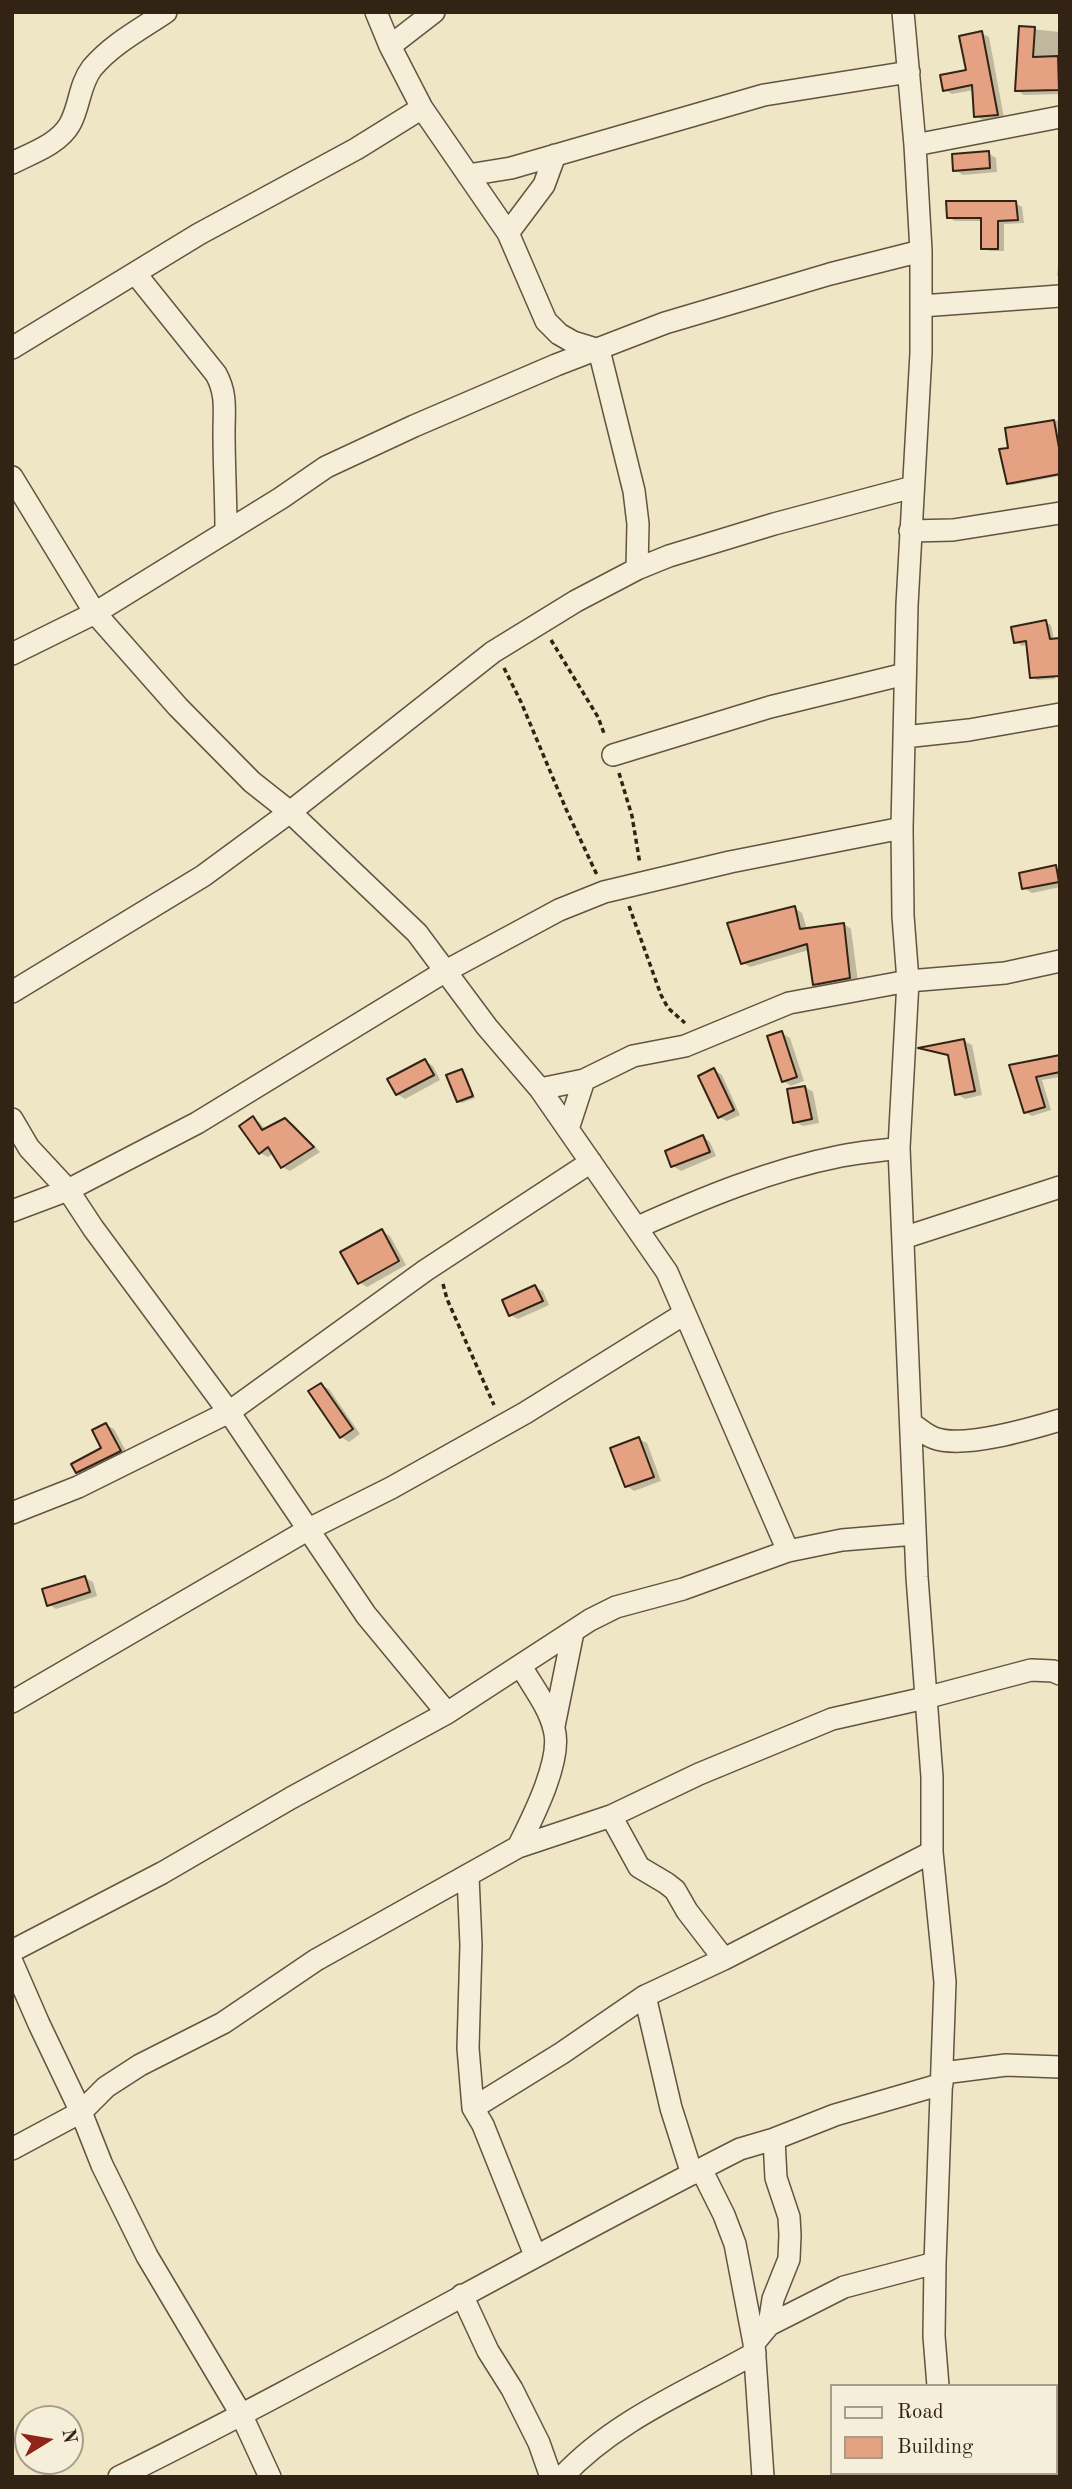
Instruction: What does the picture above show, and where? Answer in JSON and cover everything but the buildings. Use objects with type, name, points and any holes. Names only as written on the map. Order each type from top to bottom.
[{"type":"street","points":[[12,163],[50,143],[64,132],[71,123],[80,91],[92,69],[114,47],[166,12]]},
{"type":"street","points":[[376,12],[390,47],[422,108],[508,233],[546,321],[559,334],[573,342],[599,350]]},
{"type":"street","points":[[390,47],[434,12]]},
{"type":"street","points":[[903,12],[915,145],[921,306],[905,674],[902,828],[908,981],[899,1148],[915,1534],[932,1777],[932,1852],[945,1982],[935,2263],[934,2336],[939,2384]]},
{"type":"street","points":[[468,175],[511,167],[764,95],[909,72]]},
{"type":"street","points":[[12,348],[199,234],[356,149],[422,108]]},
{"type":"street","points":[[915,145],[1060,117]]},
{"type":"street","points":[[508,233],[544,185],[555,155]]},
{"type":"street","points":[[12,654],[94,613],[281,498],[326,467],[414,426],[556,365],[665,323],[717,306],[921,251]]},
{"type":"street","points":[[135,273],[216,374],[223,387],[226,408],[226,530]]},
{"type":"street","points":[[921,306],[1060,296]]},
{"type":"street","points":[[599,350],[634,491],[638,524],[637,569]]},
{"type":"street","points":[[12,477],[94,613],[178,707],[252,782],[290,812],[417,933],[444,972],[540,1088],[667,1272],[788,1551]]},
{"type":"street","points":[[12,992],[203,876],[290,812],[493,652],[576,601],[637,569],[670,556],[774,524],[913,487]]},
{"type":"street","points":[[910,531],[953,530],[1060,513]]},
{"type":"street","points":[[613,755],[770,708],[905,674]]},
{"type":"street","points":[[904,737],[969,730],[1060,714]]},
{"type":"street","points":[[12,1211],[68,1190],[197,1123],[444,972],[559,910],[613,890],[730,862],[902,828]]},
{"type":"street","points":[[540,1088],[583,1080],[633,1056],[685,1046],[789,1003],[908,981],[1005,973],[1060,961]]},
{"type":"street","points":[[568,1129],[583,1080]]},
{"type":"street","points":[[12,1119],[29,1148],[68,1190],[229,1412],[366,1615],[447,1713]]},
{"type":"street","points":[[638,1227],[696,1201],[778,1172],[841,1156],[899,1148]]},
{"type":"street","points":[[12,1513],[78,1487],[229,1412],[440,1261],[591,1162]]},
{"type":"street","points":[[903,1238],[1060,1187]]},
{"type":"street","points":[[12,1702],[309,1529],[391,1488],[504,1425],[684,1314]]},
{"type":"street","points":[[911,1423],[934,1438],[951,1441],[988,1438],[1060,1420]]},
{"type":"street","points":[[12,1951],[162,1873],[291,1798],[447,1713],[616,1607],[683,1589],[788,1551],[842,1540],[915,1534]]},
{"type":"street","points":[[518,1847],[534,1814],[554,1760],[554,1726],[573,1632]]},
{"type":"street","points":[[522,1666],[554,1726]]},
{"type":"street","points":[[12,2149],[81,2112],[106,2087],[140,2065],[223,2023],[316,1961],[518,1847],[611,1816],[699,1774],[832,1718],[1031,1671],[1053,1671],[1060,1674]]},
{"type":"street","points":[[611,1816],[639,1867],[675,1890],[687,1911],[724,1959]]},
{"type":"street","points":[[473,2108],[562,2053],[645,1996],[724,1959],[932,1852]]},
{"type":"street","points":[[468,1876],[471,1945],[468,2048],[473,2108],[483,2125],[535,2255]]},
{"type":"street","points":[[12,1962],[38,2024],[81,2112],[102,2165],[147,2256],[241,2414],[270,2477]]},
{"type":"street","points":[[645,1996],[671,2108],[696,2172],[724,2215],[735,2244],[755,2348],[763,2477]]},
{"type":"street","points":[[12,2008],[38,2024]]},
{"type":"street","points":[[119,2477],[740,2149],[943,2079],[1006,2064],[1060,2067]]},
{"type":"street","points":[[562,2477],[582,2455],[608,2435],[755,2348],[769,2325],[773,2299],[789,2259],[789,2217],[776,2178],[774,2139]]},
{"type":"street","points":[[769,2325],[844,2287],[935,2263]]},
{"type":"street","points":[[461,2295],[488,2351],[512,2389],[539,2443],[551,2477]]},
{"type":"path","points":[[493,652],[517,694],[566,809],[613,890],[668,1008],[679,1020],[716,1033]]},
{"type":"path","points":[[440,1261],[447,1299],[504,1425]]}]
